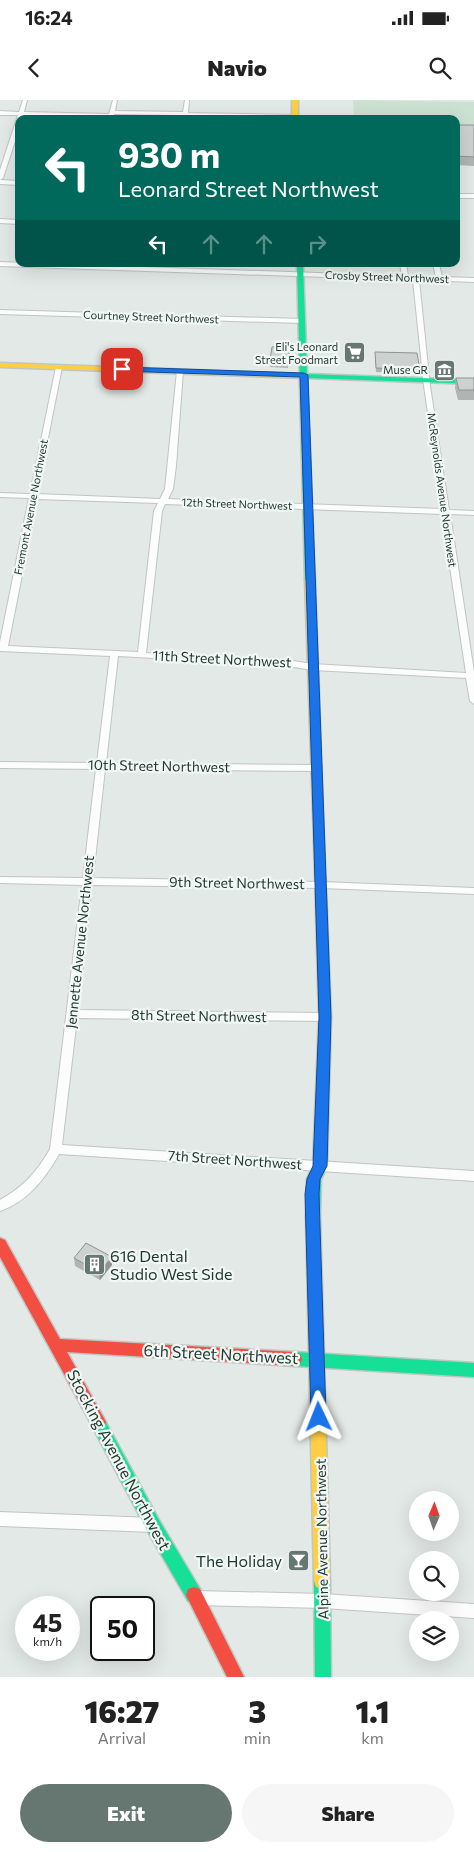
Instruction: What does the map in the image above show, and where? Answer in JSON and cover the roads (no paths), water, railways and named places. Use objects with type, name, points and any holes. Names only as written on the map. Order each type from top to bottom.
[{"type":"main road","points":[[295,100],[295,115]]},
{"type":"main road","name":"Alpine Avenue Northwest","points":[[300,269],[325,1017],[320,1166],[314,1179],[312,1194],[323,1601],[323,1677]]},
{"type":"main road","points":[[0,365],[474,382]]},
{"type":"main road","name":"Stocking Avenue Northwest","points":[[0,1244],[57,1344],[153,1525],[196,1598],[236,1677]]},
{"type":"main road","name":"6th Street Northwest","points":[[57,1344],[474,1370]]},
{"type":"street","points":[[21,115],[25,100]]},
{"type":"street","points":[[111,115],[115,100]]},
{"type":"street","points":[[186,115],[187,100]]},
{"type":"street","points":[[0,113],[15,117]]},
{"type":"street","points":[[0,178],[15,133]]},
{"type":"street","points":[[0,182],[15,183]]},
{"type":"street","points":[[460,196],[474,196]]},
{"type":"street","points":[[0,222],[15,222]]},
{"type":"street","points":[[0,274],[1,264]]},
{"type":"street","name":"Crosby Street Northwest","points":[[1,264],[15,264]]},
{"type":"street","name":"Crosby Street Northwest","points":[[180,267],[300,269],[405,278],[474,280]]},
{"type":"street","points":[[403,267],[405,278]]},
{"type":"street","points":[[437,267],[439,279]]},
{"type":"street","name":"McReynolds Avenue Northwest","points":[[416,278],[426,380],[472,675],[474,701]]},
{"type":"street","name":"Courtney Street Northwest","points":[[0,312],[302,321]]},
{"type":"street","name":"Fremont Avenue Northwest","points":[[1,648],[59,367]]},
{"type":"street","points":[[142,655],[158,511],[169,489],[180,371]]},
{"type":"street","name":"12th Street Northwest","points":[[0,495],[474,513]]},
{"type":"street","name":"11th Street Northwest","points":[[1,648],[280,662],[313,668],[472,675]]},
{"type":"street","name":"Jennette Avenue Northwest","points":[[0,1206],[21,1195],[41,1177],[56,1149],[114,654]]},
{"type":"street","name":"10th Street Northwest","points":[[0,765],[317,768]]},
{"type":"street","name":"9th Street Northwest","points":[[0,880],[321,885],[474,891]]},
{"type":"street","name":"8th Street Northwest","points":[[73,1014],[325,1017]]},
{"type":"street","name":"7th Street Northwest","points":[[56,1149],[474,1176]]},
{"type":"street","points":[[0,1519],[153,1525]]},
{"type":"street","points":[[196,1598],[323,1601],[474,1611]]},
{"type":"place","name":"Eli's Leonard Street Foodmart","points":[[354,353]]},
{"type":"place","name":"Muse GR","points":[[444,370]]},
{"type":"place","name":"616 Dental Studio West Side","points":[[94,1265]]},
{"type":"place","name":"The Holiday","points":[[298,1561]]}]
